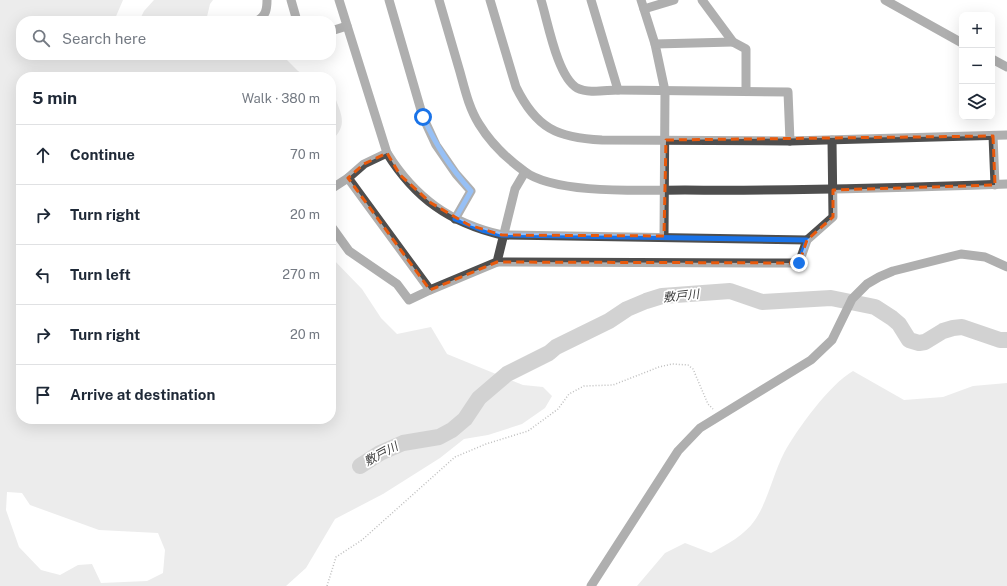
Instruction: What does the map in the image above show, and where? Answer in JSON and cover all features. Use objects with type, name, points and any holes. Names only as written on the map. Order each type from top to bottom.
[{"type":"street","points":[[264,16],[267,9],[267,0]]},
{"type":"street","points":[[291,0],[296,16]]},
{"type":"street","points":[[340,0],[387,153],[400,175],[417,193],[455,219],[482,230],[502,235],[664,236],[807,240]]},
{"type":"street","points":[[389,0],[423,117],[436,146],[456,174],[471,191],[455,219]]},
{"type":"street","points":[[439,0],[470,105],[478,123],[491,142],[526,172],[563,186],[615,190],[833,190],[1007,184]]},
{"type":"street","points":[[490,0],[516,87],[528,110],[541,123],[565,135],[579,139],[790,141],[1007,135]]},
{"type":"street","points":[[541,0],[561,67],[569,82],[579,88],[589,91],[788,92],[790,141]]},
{"type":"street","points":[[591,0],[618,90]]},
{"type":"street","points":[[664,236],[666,140],[665,91],[655,44],[643,4],[674,0]]},
{"type":"street","points":[[702,0],[733,42],[746,49],[746,91]]},
{"type":"street","points":[[885,0],[959,40]]},
{"type":"street","points":[[336,29],[347,26]]},
{"type":"street","points":[[655,44],[733,42]]},
{"type":"street","points":[[995,61],[1007,67]]},
{"type":"street","points":[[993,136],[995,185]]},
{"type":"street","points":[[336,243],[396,284],[409,300],[497,262],[799,263],[807,240],[833,217],[832,140]]},
{"type":"street","points":[[336,186],[348,178],[364,164],[387,153]]},
{"type":"street","points":[[497,262],[502,235],[515,189],[526,172]]},
{"type":"street","points":[[348,178],[430,290]]},
{"type":"street","points":[[336,233],[349,251]]},
{"type":"street","points":[[591,586],[678,451],[700,428],[811,360],[825,349],[838,330],[852,299],[867,284],[893,271],[960,254],[985,257],[1007,267]]},
{"type":"path","points":[[327,586],[336,557],[362,540],[455,457],[486,444],[528,431],[558,409],[569,394],[584,386],[613,385],[647,371],[672,364],[688,365],[693,369],[708,404],[719,416]]},
{"type":"highlighted area","points":[[993,136],[995,185],[833,190],[833,217],[807,240],[799,263],[497,262],[430,290],[348,178],[364,164],[387,153],[400,175],[431,203],[469,225],[502,235],[664,236],[666,140]]},
{"type":"shaded area","points":[[0,0],[123,0],[116,16],[16,16],[16,60],[287,60],[300,72],[16,72],[16,424],[336,424],[336,262],[362,289],[381,318],[397,334],[431,327],[447,354],[523,385],[543,387],[552,396],[545,408],[522,424],[488,435],[464,439],[440,458],[383,494],[335,519],[306,568],[286,586],[0,586]],"holes":[[[7,492],[22,493],[30,505],[99,530],[158,533],[165,550],[163,573],[147,581],[101,583],[92,564],[78,565],[60,575],[41,570],[19,547],[6,510]]]},
{"type":"shaded area","points":[[154,0],[213,0],[210,4],[207,16],[142,16]]},
{"type":"shaded area","points":[[336,100],[342,119],[342,124],[336,136]]},
{"type":"shaded area","points":[[853,371],[904,400],[943,397],[973,386],[1007,383],[1007,586],[637,586],[665,553],[685,543],[711,553],[723,547],[746,530],[759,513],[780,461],[797,432],[834,386]]},
{"type":"waterway","name":"敷戸川","points":[[360,466],[380,453],[403,443],[439,437],[452,430],[465,419],[479,398],[507,374],[549,353],[556,347],[609,321],[627,309],[662,296],[730,291],[762,302],[831,298],[875,307],[899,324],[909,340],[919,343],[925,342],[943,331],[962,327],[1000,340],[1007,340]]},
{"type":"route","points":[[423,117],[436,146],[456,174],[471,191],[455,219],[468,225],[502,235],[664,236],[807,240],[799,263]]}]
